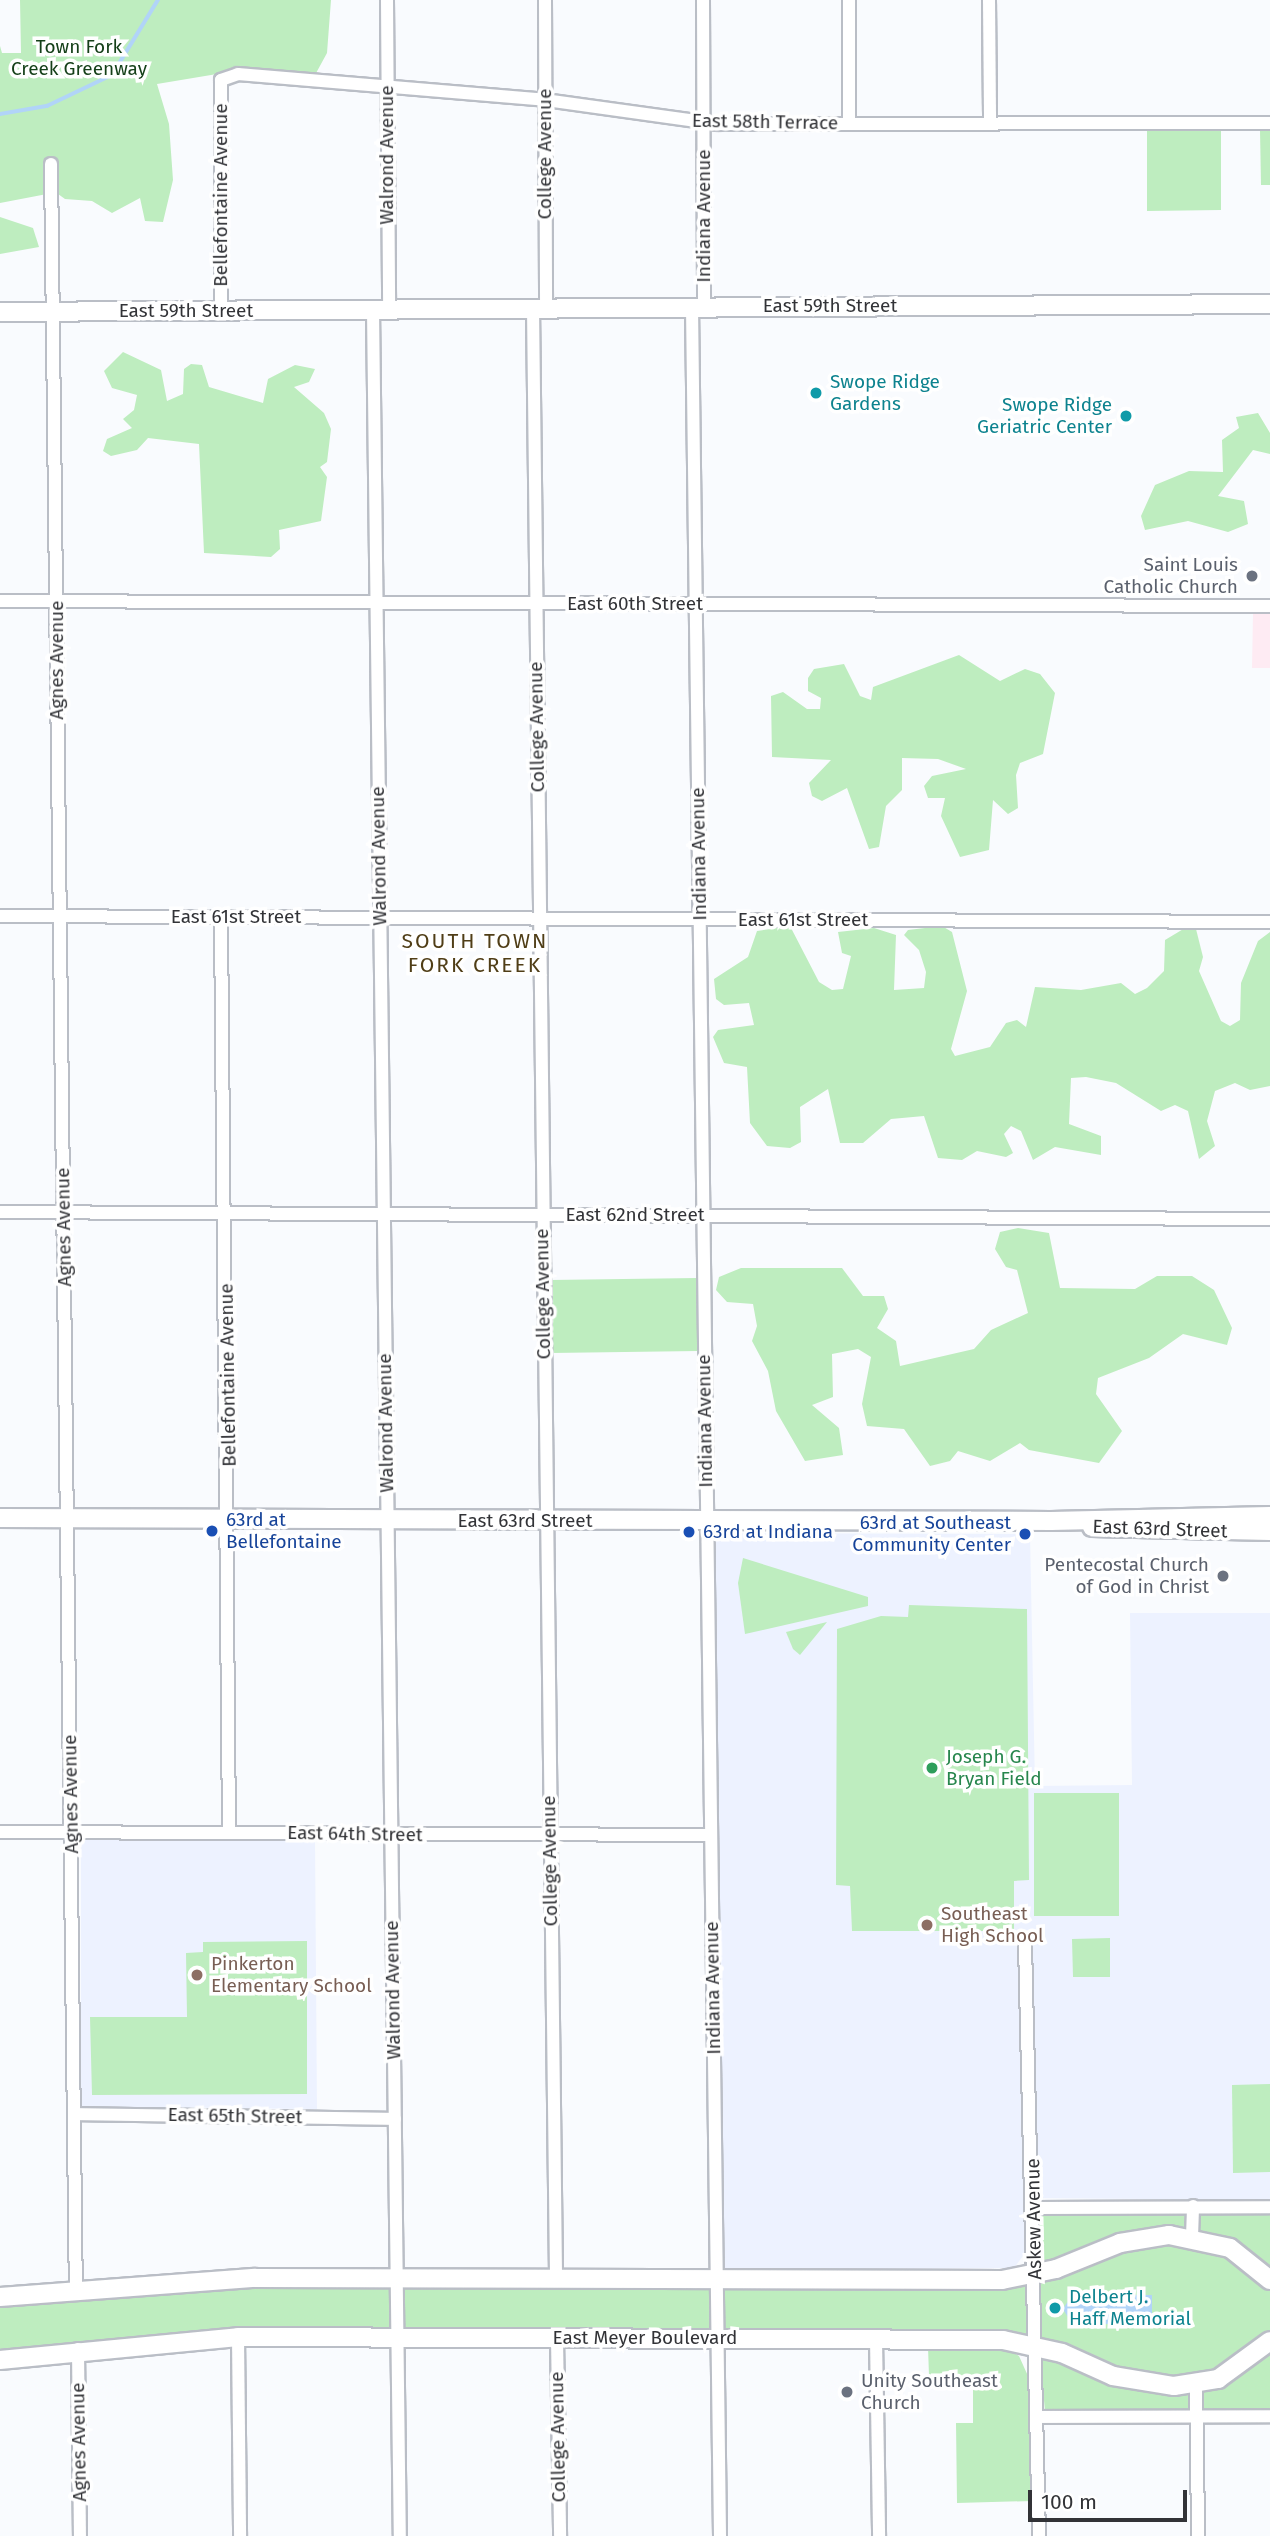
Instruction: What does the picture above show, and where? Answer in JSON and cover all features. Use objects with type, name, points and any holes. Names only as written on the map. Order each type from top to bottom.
[{"type":"main road","name":"East 59th Street","points":[[0,312],[1270,304]]},
{"type":"main road","name":"East 63rd Street","points":[[0,1518],[1051,1521],[1270,1516]]},
{"type":"main road","name":"East 63rd Street","points":[[1051,1521],[1270,1531]]},
{"type":"main road","points":[[0,2297],[256,2278],[717,2279],[1035,2275],[1119,2243],[1192,2237],[1230,2248],[1269,2282]]},
{"type":"main road","name":"East Meyer Boulevard","points":[[0,2360],[78,2349],[238,2337],[876,2339],[1035,2346],[1135,2382],[1196,2384],[1237,2370],[1269,2338]]},
{"type":"street","name":"Walrond Avenue","points":[[387,0],[376,602],[400,2536]]},
{"type":"street","name":"College Avenue","points":[[545,0],[536,604],[556,2279]]},
{"type":"street","name":"Indiana Avenue","points":[[703,0],[697,605],[720,2536]]},
{"type":"street","points":[[849,0],[849,124]]},
{"type":"street","points":[[989,0],[990,124]]},
{"type":"street","name":"East 58th Terrace","points":[[221,80],[238,74],[387,85],[545,100],[703,123],[1270,123]]},
{"type":"street","name":"Bellefontaine Avenue","points":[[221,80],[221,311]]},
{"type":"street","name":"Agnes Avenue","points":[[51,164],[76,2290]]},
{"type":"street","name":"East 60th Street","points":[[0,601],[1270,606]]},
{"type":"street","name":"East 61st Street","points":[[0,916],[1270,922]]},
{"type":"street","name":"Bellefontaine Avenue","points":[[221,917],[230,1519],[229,1832]]},
{"type":"street","name":"East 62nd Street","points":[[0,1212],[1270,1219]]},
{"type":"street","name":"East 64th Street","points":[[0,1832],[711,1835]]},
{"type":"street","name":"Askew Avenue","points":[[1025,1943],[1035,2207],[1039,2536]]},
{"type":"street","name":"East 65th Street","points":[[75,2113],[395,2119]]},
{"type":"street","points":[[1192,2237],[1193,2206]]},
{"type":"street","points":[[1035,2207],[1270,2207]]},
{"type":"street","points":[[238,2337],[240,2536]]},
{"type":"street","name":"College Avenue","points":[[557,2338],[560,2536]]},
{"type":"street","points":[[876,2339],[879,2536]]},
{"type":"street","name":"Agnes Avenue","points":[[78,2349],[80,2536]]},
{"type":"street","points":[[1196,2384],[1198,2536]]},
{"type":"street","points":[[1037,2417],[1270,2416]]},
{"type":"shaded area","points":[[1253,614],[1270,614],[1270,668],[1252,668]]},
{"type":"shaded area","name":"Southeast High School","points":[[715,1533],[1030,1534],[1035,1786],[1132,1785],[1130,1613],[1270,1613],[1270,2200],[1027,2198],[1028,2249],[1014,2268],[722,2270]]},
{"type":"shaded area","name":"Pinkerton Elementary School","points":[[81,1837],[315,1839],[317,2109],[81,2107]]},
{"type":"green space","name":"Town Fork Creek Greenway","points":[[20,0],[331,0],[327,53],[315,75],[223,73],[157,84],[169,124],[173,180],[163,222],[145,221],[140,198],[112,213],[92,201],[65,199],[47,186],[47,194],[0,203],[0,46],[2,53],[21,53]]},
{"type":"green space","points":[[1221,130],[1221,210],[1147,211],[1147,131]]},
{"type":"green space","points":[[1260,130],[1270,130],[1270,185],[1261,185]]},
{"type":"green space","points":[[0,217],[33,228],[39,247],[0,254]]},
{"type":"green space","points":[[123,352],[161,370],[167,401],[183,394],[184,369],[191,364],[202,365],[209,387],[263,403],[268,379],[295,365],[315,369],[309,382],[294,387],[324,413],[331,429],[327,462],[320,467],[327,477],[321,521],[279,530],[280,549],[271,557],[204,553],[199,444],[148,438],[137,450],[111,456],[103,451],[107,439],[132,428],[123,419],[134,410],[137,395],[112,388],[104,371]]},
{"type":"green space","points":[[1258,413],[1270,433],[1270,454],[1253,450],[1218,496],[1244,501],[1248,524],[1228,532],[1188,521],[1145,530],[1141,516],[1155,485],[1189,471],[1223,472],[1222,440],[1239,428],[1236,417]]},
{"type":"green space","points":[[959,655],[1000,681],[1025,669],[1040,674],[1055,693],[1043,754],[1020,763],[1016,775],[1018,808],[1008,814],[993,800],[989,850],[960,857],[941,816],[945,798],[928,798],[924,786],[932,776],[966,769],[938,759],[902,758],[902,790],[886,806],[879,847],[869,849],[847,788],[822,801],[812,796],[809,783],[831,760],[772,757],[771,696],[783,692],[807,709],[820,709],[821,698],[808,691],[808,678],[814,669],[844,664],[860,696],[871,700],[873,687]]},
{"type":"green space","points":[[790,926],[819,982],[832,990],[843,989],[851,956],[842,953],[838,932],[874,928],[896,935],[894,990],[924,988],[926,972],[919,950],[904,935],[908,930],[942,926],[952,932],[967,991],[951,1049],[955,1056],[990,1047],[1006,1023],[1017,1020],[1026,1027],[1035,987],[1081,990],[1121,983],[1135,994],[1147,988],[1164,971],[1165,940],[1185,928],[1196,929],[1203,957],[1199,971],[1221,1021],[1230,1026],[1240,1020],[1241,983],[1258,941],[1270,932],[1270,1086],[1250,1090],[1235,1083],[1215,1091],[1207,1121],[1215,1146],[1199,1159],[1188,1111],[1175,1105],[1161,1111],[1116,1083],[1086,1077],[1071,1078],[1069,1124],[1101,1136],[1101,1155],[1055,1147],[1033,1160],[1021,1131],[1011,1126],[1004,1134],[1013,1153],[1006,1157],[977,1151],[962,1160],[938,1158],[924,1116],[891,1119],[863,1143],[840,1143],[828,1089],[800,1107],[801,1142],[790,1148],[767,1146],[750,1123],[747,1067],[724,1063],[713,1037],[718,1030],[754,1025],[749,1003],[724,1005],[716,999],[714,979],[748,957],[757,931]]},
{"type":"green space","points":[[1018,1228],[1049,1233],[1060,1288],[1135,1289],[1157,1276],[1192,1276],[1214,1290],[1232,1328],[1227,1345],[1183,1334],[1149,1358],[1098,1378],[1096,1394],[1122,1431],[1099,1463],[1029,1450],[1020,1443],[990,1461],[958,1451],[950,1461],[930,1466],[904,1429],[867,1426],[862,1404],[871,1357],[858,1349],[832,1354],[833,1397],[812,1405],[839,1428],[843,1455],[805,1461],[776,1411],[768,1371],[752,1341],[757,1326],[753,1304],[727,1302],[716,1290],[719,1277],[741,1268],[842,1268],[863,1296],[884,1296],[888,1309],[877,1328],[896,1341],[900,1366],[974,1349],[991,1330],[1028,1313],[1017,1270],[1006,1267],[995,1249],[1000,1232]]},
{"type":"green space","points":[[697,1278],[698,1351],[551,1353],[550,1280]]},
{"type":"green space","points":[[743,1558],[868,1597],[868,1606],[745,1634],[738,1583]]},
{"type":"green space","name":"Joseph G. Bryan Field","points":[[909,1605],[1027,1609],[1029,1880],[1014,1881],[1014,1931],[852,1931],[850,1886],[836,1885],[837,1629],[881,1616],[908,1617]]},
{"type":"green space","points":[[827,1622],[800,1655],[793,1649],[786,1632]]},
{"type":"green space","points":[[1034,1793],[1119,1793],[1119,1916],[1034,1916]]},
{"type":"green space","points":[[1110,1938],[1110,1977],[1073,1977],[1072,1939]]},
{"type":"green space","points":[[307,1941],[307,2094],[92,2095],[90,2017],[187,2017],[186,1953],[203,1952],[203,1942]]},
{"type":"green space","points":[[1270,2084],[1270,2172],[1233,2173],[1232,2085]]},
{"type":"green space","points":[[1039,2211],[1270,2212],[1270,2409],[1045,2411],[1040,2359],[1020,2335],[242,2331],[0,2351],[0,2303],[255,2284],[1044,2277]]},
{"type":"green space","points":[[928,2347],[1006,2348],[1019,2356],[1028,2376],[1032,2501],[957,2503],[956,2423],[973,2423],[973,2386],[963,2386],[963,2376],[929,2376]]},
{"type":"water","points":[[1072,2295],[1152,2295],[1152,2324],[1072,2324],[1063,2309]]},
{"type":"waterway","points":[[0,114],[47,106],[112,75],[158,0]]},
{"type":"place","name":"Swope Ridge Gardens","points":[[816,393]]},
{"type":"place","name":"Swope Ridge Geriatric Center","points":[[1126,416]]},
{"type":"place","name":"Saint Louis Catholic Church","points":[[1252,576]]},
{"type":"place","name":"63rd at Bellefontaine","points":[[212,1531]]},
{"type":"place","name":"63rd at Indiana","points":[[689,1532]]},
{"type":"place","name":"63rd at Southeast Community Center","points":[[1025,1534]]},
{"type":"place","name":"Pentecostal Church of God in Christ","points":[[1223,1576]]},
{"type":"place","name":"Joseph G. Bryan Field","points":[[932,1768]]},
{"type":"place","name":"Southeast High School","points":[[927,1925]]},
{"type":"place","name":"Pinkerton Elementary School","points":[[197,1975]]},
{"type":"place","name":"Delbert J. Haff Memorial","points":[[1055,2308]]},
{"type":"place","name":"Unity Southeast Church","points":[[847,2392]]},
{"type":"district","name":"SOUTH TOWN FORK CREEK","points":[[475,953]]}]
